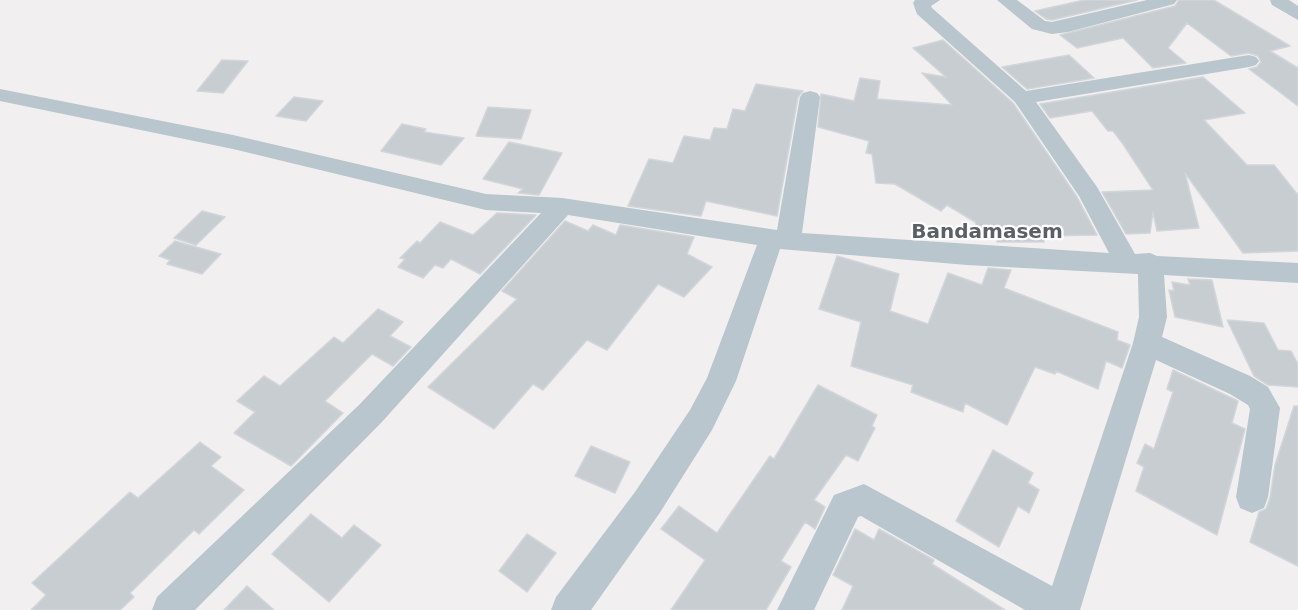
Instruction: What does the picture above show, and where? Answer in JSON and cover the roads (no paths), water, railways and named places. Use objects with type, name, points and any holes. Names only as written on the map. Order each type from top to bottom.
[{"type":"street","points":[[795,610],[846,506],[864,500],[1061,610],[1147,343],[1153,317],[1138,263],[1022,99],[923,10],[922,3],[931,0]]},
{"type":"street","points":[[1006,0],[1039,25],[1052,28],[1068,26],[1168,0]]},
{"type":"street","points":[[1279,0],[1298,14]]},
{"type":"street","points":[[1022,99],[1249,61]]},
{"type":"street","points":[[0,95],[233,142],[486,202],[562,206],[779,240],[967,255],[1298,273]]},
{"type":"street","points":[[569,610],[647,503],[700,420],[721,381],[779,240],[810,97]]},
{"type":"street","points":[[170,610],[370,414],[562,206]]},
{"type":"street","points":[[1147,343],[1240,385],[1258,396],[1265,408],[1252,497]]},
{"type":"district","name":"Bandamasem","points":[[987,233]]}]
